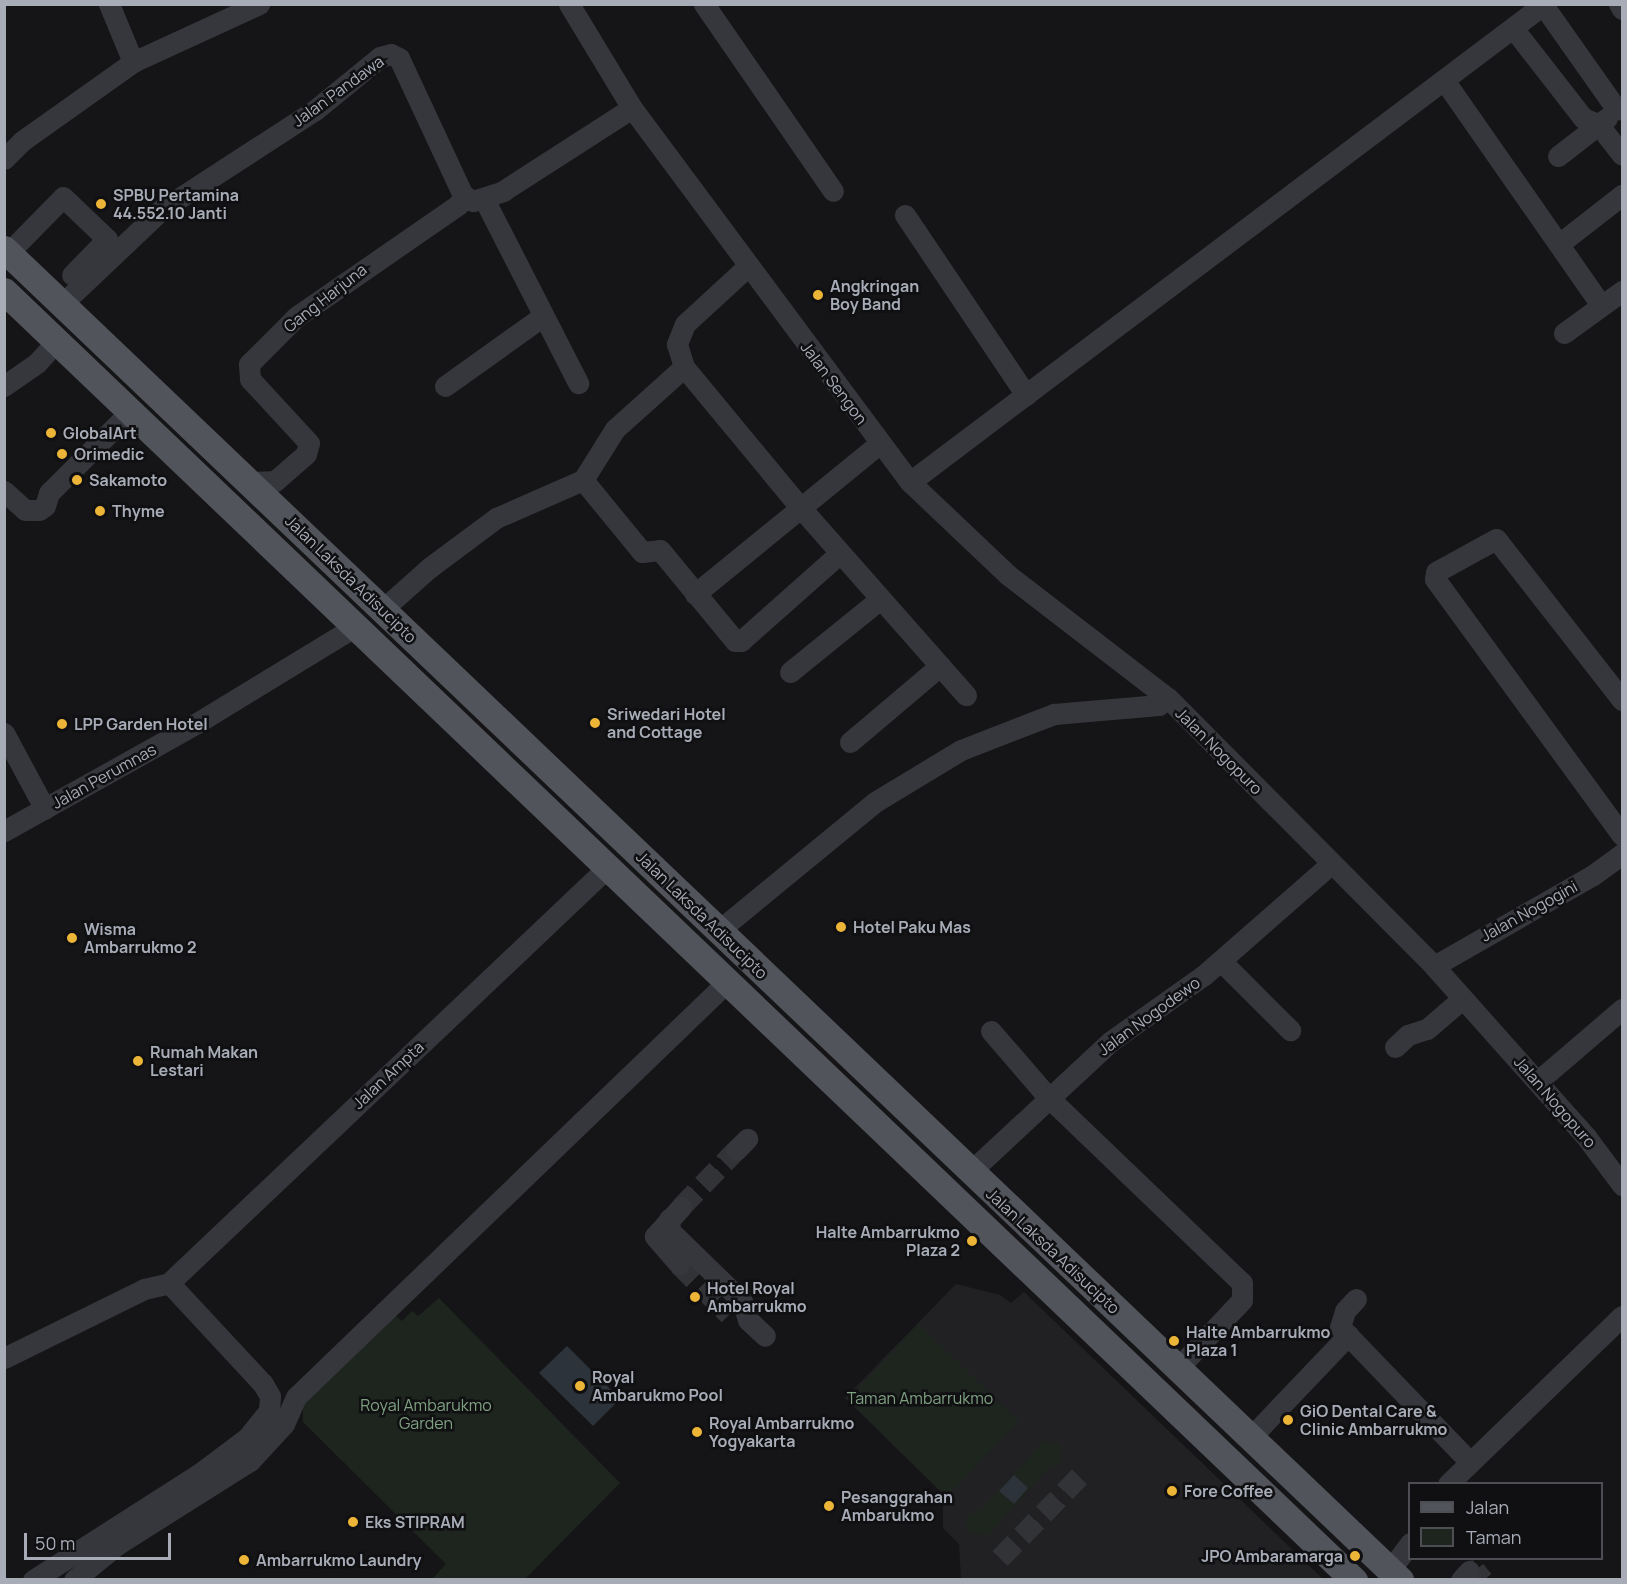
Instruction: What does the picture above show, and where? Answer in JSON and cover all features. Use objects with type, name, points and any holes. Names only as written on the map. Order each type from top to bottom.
[{"type":"main road","name":"Jalan Laksda Adisucipto","points":[[6,251],[1395,1575]]},
{"type":"main road","name":"Jalan Laksda Adisucipto","points":[[4,291],[726,983],[1354,1580]]},
{"type":"street","points":[[110,4],[133,62]]},
{"type":"street","points":[[4,159],[22,141],[133,62],[259,4]]},
{"type":"street","name":"Jalan Sengon","points":[[569,4],[632,108],[747,267],[910,482],[1008,575],[1168,699]]},
{"type":"street","points":[[704,4],[833,191]]},
{"type":"street","points":[[1619,4],[1623,9]]},
{"type":"street","points":[[910,482],[1543,5],[1620,107],[1558,156]]},
{"type":"street","points":[[1513,28],[1583,118],[1598,124],[1623,155]]},
{"type":"street","name":"Jalan Pandawa","points":[[58,299],[161,210],[315,110],[380,57],[391,54],[399,58],[474,197]]},
{"type":"street","points":[[1444,80],[1601,304]]},
{"type":"street","points":[[578,383],[543,316],[474,197],[576,146],[632,108]]},
{"type":"street","points":[[1559,244],[1623,195]]},
{"type":"street","points":[[6,251],[63,197],[107,239],[58,299]]},
{"type":"street","name":"Gang Harjuna","points":[[250,482],[275,481],[306,454],[309,443],[250,379],[249,364],[296,316],[459,204],[474,197]]},
{"type":"street","points":[[905,215],[1026,394]]},
{"type":"street","points":[[747,267],[686,324],[677,344],[684,367],[800,507],[966,694]]},
{"type":"street","points":[[1564,333],[1601,304],[1623,291]]},
{"type":"street","points":[[445,386],[543,316]]},
{"type":"street","points":[[4,386],[37,363],[57,341]]},
{"type":"street","points":[[383,609],[429,568],[496,518],[583,480],[615,429],[684,367]]},
{"type":"street","points":[[4,491],[25,510],[39,510],[45,506],[49,493],[131,411]]},
{"type":"street","points":[[695,594],[880,443]]},
{"type":"street","points":[[583,480],[642,552],[660,550],[730,638],[741,641],[840,553]]},
{"type":"street","points":[[1623,700],[1496,539],[1436,572],[1435,579],[1623,835]]},
{"type":"street","points":[[790,672],[880,599]]},
{"type":"street","name":"Jalan Perumnas","points":[[4,831],[197,723],[356,626]]},
{"type":"street","points":[[850,742],[940,666]]},
{"type":"street","name":"Jalan Nogopuro","points":[[718,931],[875,802],[961,750],[1054,714],[1159,705],[1168,699],[1434,966],[1538,1081],[1623,1185]]},
{"type":"street","points":[[4,734],[45,809]]},
{"type":"street","name":"Jalan Nogogini","points":[[1434,966],[1593,875],[1623,854]]},
{"type":"street","name":"Jalan Nogodewo","points":[[970,1172],[1048,1096],[1111,1041],[1221,961],[1330,864]]},
{"type":"street","name":"Jalan Ampta","points":[[169,1283],[607,868]]},
{"type":"street","points":[[1221,961],[1290,1030]]},
{"type":"street","points":[[74,1580],[118,1544],[250,1461],[284,1424],[296,1397],[726,983]]},
{"type":"street","points":[[1395,1047],[1408,1035],[1427,1029],[1462,999]]},
{"type":"street","points":[[1538,1081],[1623,1008]]},
{"type":"street","points":[[991,1031],[1048,1096],[1242,1283],[1242,1300],[1178,1368]]},
{"type":"street","points":[[679,1264],[655,1240],[675,1213],[670,1231],[742,1301],[739,1317],[765,1336]]},
{"type":"street","points":[[4,1358],[144,1289],[169,1283],[268,1390],[269,1411],[247,1438],[200,1474],[33,1580]]},
{"type":"street","points":[[1356,1299],[1345,1311],[1340,1327],[1469,1461]]},
{"type":"street","points":[[1450,1482],[1469,1461],[1623,1316]]},
{"type":"street","points":[[1251,1437],[1348,1335]]},
{"type":"street","points":[[1395,1575],[1408,1547]]},
{"type":"shaded area","points":[[956,1284],[1000,1295],[1011,1303],[1024,1292],[1323,1579],[961,1579],[959,1544],[943,1528],[943,1494],[845,1398]]},
{"type":"shaded area","name":"Royal Ambarukmo Pool","points":[[567,1346],[620,1399],[593,1426],[539,1373]]},
{"type":"shaded area","points":[[1014,1475],[1028,1488],[1014,1504],[999,1491]]},
{"type":"green space","name":"Royal Ambarukmo Garden","points":[[439,1298],[620,1483],[525,1579],[432,1579],[446,1564],[303,1422],[303,1403],[394,1314],[402,1321],[412,1311],[418,1316]]},
{"type":"green space","name":"Taman Ambarrukmo","points":[[919,1324],[1019,1422],[947,1497],[847,1399]]},
{"type":"green space","points":[[1044,1440],[1061,1446],[1060,1464],[1047,1469],[988,1536],[970,1533],[966,1525],[968,1515],[982,1509]]},
{"type":"tunnel","points":[[681,1207],[736,1150]]},
{"type":"tunnel","points":[[679,1264],[729,1314]]},
{"type":"tunnel","points":[[1000,1558],[1085,1471]]},
{"type":"tunnel","points":[[1469,1571],[1475,1570],[1483,1580]]},
{"type":"place","name":"SPBU Pertamina 44.552.10 Janti","points":[[101,204]]},
{"type":"place","name":"Angkringan Boy Band","points":[[818,295]]},
{"type":"place","name":"GlobalArt","points":[[51,433]]},
{"type":"place","name":"Orimedic","points":[[62,454]]},
{"type":"place","name":"Sakamoto","points":[[77,480]]},
{"type":"place","name":"Thyme","points":[[100,511]]},
{"type":"place","name":"Sriwedari Hotel and Cottage","points":[[595,723]]},
{"type":"place","name":"LPP Garden Hotel","points":[[62,724]]},
{"type":"place","name":"Hotel Paku Mas","points":[[841,927]]},
{"type":"place","name":"Wisma Ambarrukmo 2","points":[[72,938]]},
{"type":"place","name":"Rumah Makan Lestari","points":[[138,1061]]},
{"type":"place","name":"Halte Ambarrukmo Plaza 2","points":[[972,1241]]},
{"type":"place","name":"Hotel Royal Ambarrukmo","points":[[695,1297]]},
{"type":"place","name":"Halte Ambarrukmo Plaza 1","points":[[1174,1341]]},
{"type":"place","name":"Royal Ambarukmo Pool","points":[[580,1386]]},
{"type":"place","name":"GiO Dental Care & Clinic Ambarrukmo","points":[[1288,1420]]},
{"type":"place","name":"Royal Ambarrukmo Yogyakarta","points":[[697,1432]]},
{"type":"place","name":"Fore Coffee","points":[[1172,1491]]},
{"type":"place","name":"Pesanggrahan Ambarukmo","points":[[829,1506]]},
{"type":"place","name":"Eks STIPRAM","points":[[353,1522]]},
{"type":"place","name":"JPO Ambaramarga","points":[[1355,1556]]},
{"type":"place","name":"Ambarrukmo Laundry","points":[[244,1560]]}]
